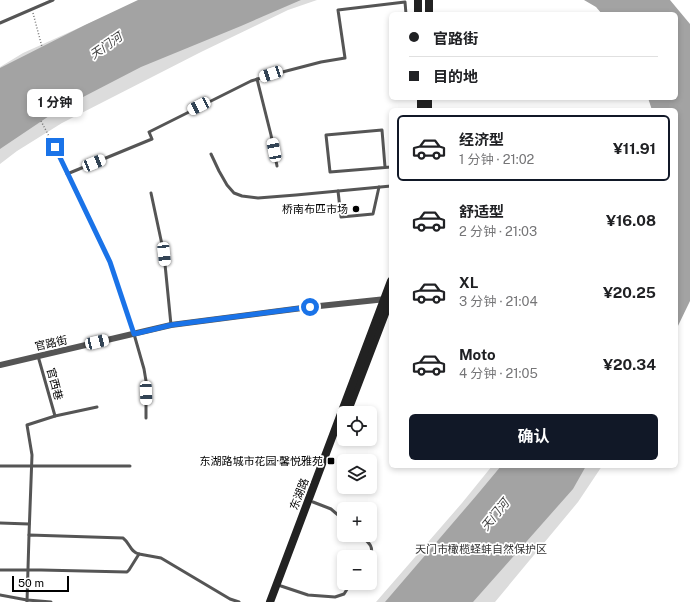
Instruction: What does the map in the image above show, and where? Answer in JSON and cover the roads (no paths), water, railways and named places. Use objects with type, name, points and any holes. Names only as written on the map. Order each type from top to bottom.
[{"type":"main road","points":[[418,1],[418,12]]},
{"type":"main road","points":[[429,1],[429,12]]},
{"type":"main road","name":"东湖路","points":[[350,406],[389,299]]},
{"type":"main road","name":"东湖路","points":[[270,602],[389,299]]},
{"type":"main road","name":"东湖路","points":[[275,602],[337,439]]},
{"type":"street","name":"官路街","points":[[0,365],[171,325],[310,307],[389,299]]},
{"type":"lane","points":[[0,23],[53,0]]},
{"type":"lane","points":[[68,174],[152,139],[149,132],[237,87],[271,74],[345,58],[338,10],[404,2],[406,12]]},
{"type":"lane","points":[[257,79],[277,166]]},
{"type":"lane","points":[[385,167],[382,130],[326,135],[330,172],[389,167]]},
{"type":"lane","points":[[55,147],[110,262],[144,369],[146,381],[146,418]]},
{"type":"lane","points":[[211,154],[227,185],[234,193],[242,196],[258,198],[389,186]]},
{"type":"lane","points":[[338,191],[341,217],[374,214],[379,187]]},
{"type":"lane","points":[[151,192],[164,254],[171,325]]},
{"type":"lane","name":"官西巷","points":[[38,356],[55,416]]},
{"type":"lane","points":[[27,601],[32,456],[27,425],[55,416],[97,407]]},
{"type":"lane","points":[[0,466],[130,466]]},
{"type":"lane","points":[[313,502],[331,509],[337,514]]},
{"type":"lane","points":[[0,523],[29,524]]},
{"type":"lane","points":[[29,535],[123,538],[133,552],[161,558],[230,599],[239,602]]},
{"type":"lane","points":[[0,570],[126,572],[129,570],[139,554]]},
{"type":"lane","points":[[281,586],[308,595],[335,597],[344,594],[347,590]]},
{"type":"lane","points":[[0,595],[27,601],[51,602]]},
{"type":"water","name":"天门河","points":[[138,0],[301,0],[141,67],[58,110],[0,149],[0,68]]},
{"type":"water","points":[[584,0],[670,0],[690,24],[690,301],[678,326],[678,108],[651,108],[649,100],[678,100],[678,12],[600,12],[596,7]]},
{"type":"water","name":"天门市橄榄蛏蚌自然保护区","points":[[499,468],[585,468],[573,489],[473,602],[385,602]]},
{"type":"place","name":"桥南布匹市场","points":[[356,209]]},
{"type":"place","name":"东湖路城市花园·馨悦雅苑","points":[[331,461]]}]
